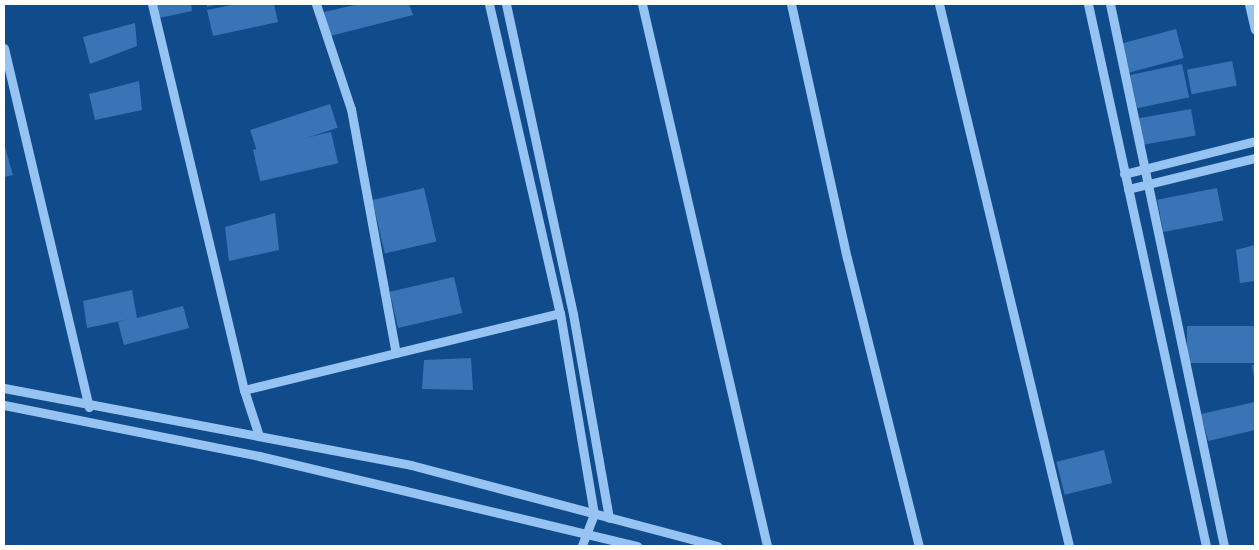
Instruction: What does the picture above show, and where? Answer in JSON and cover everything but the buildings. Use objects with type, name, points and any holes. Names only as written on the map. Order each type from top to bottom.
[{"type":"street","points":[[152,4],[244,390],[259,436]]},
{"type":"street","points":[[316,4],[351,109],[396,353]]},
{"type":"street","points":[[489,4],[560,313],[594,514],[584,535],[582,546]]},
{"type":"street","points":[[506,4],[573,314],[609,518]]},
{"type":"street","points":[[642,4],[767,546]]},
{"type":"street","points":[[790,4],[845,248],[919,546]]},
{"type":"street","points":[[939,4],[1069,546]]},
{"type":"street","points":[[1088,4],[1206,546]]},
{"type":"street","points":[[1110,4],[1224,546]]},
{"type":"street","points":[[1249,4],[1255,29]]},
{"type":"street","points":[[4,48],[89,406]]},
{"type":"street","points":[[1124,174],[1255,141]]},
{"type":"street","points":[[1128,189],[1255,158]]},
{"type":"street","points":[[244,390],[560,313]]},
{"type":"street","points":[[4,388],[89,406],[411,465],[717,546]]},
{"type":"street","points":[[4,405],[259,456],[584,535],[637,546]]}]
